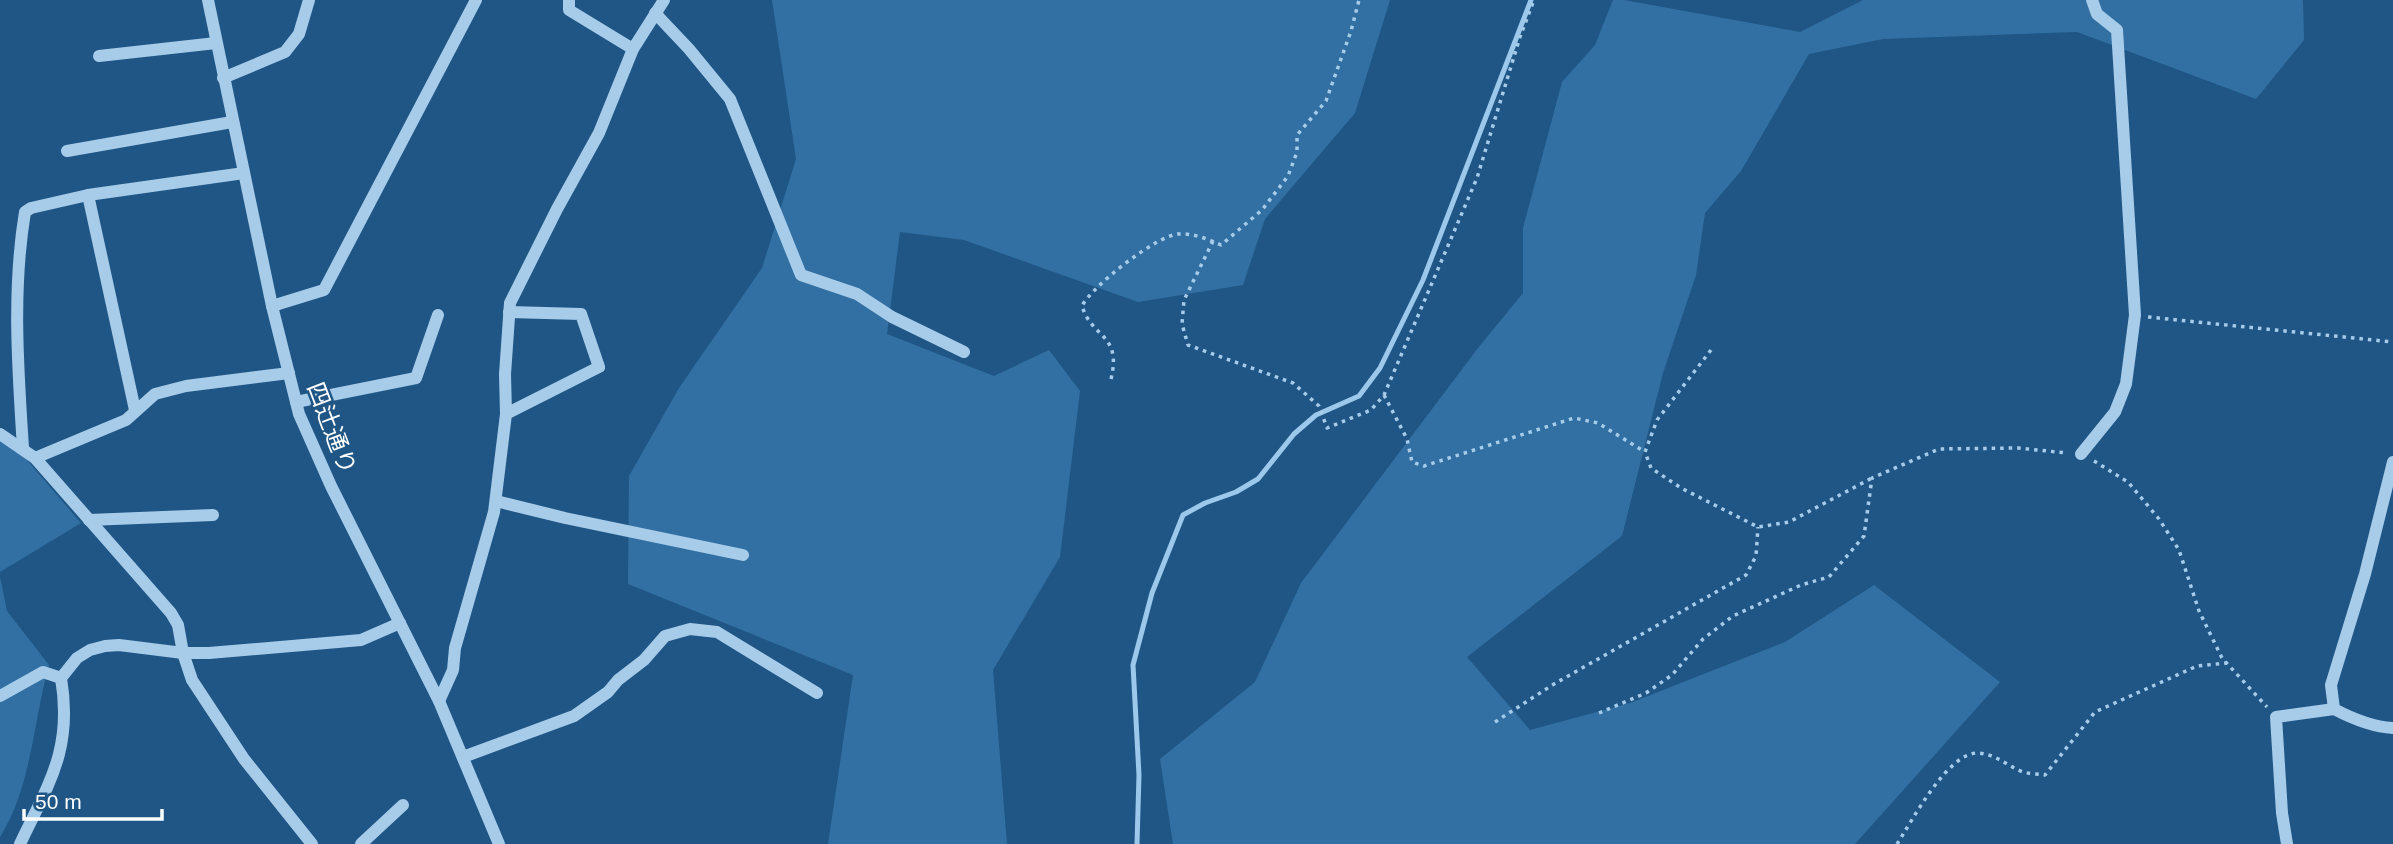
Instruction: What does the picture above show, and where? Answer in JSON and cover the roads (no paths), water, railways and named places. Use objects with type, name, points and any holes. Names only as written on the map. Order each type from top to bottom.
[{"type":"street","name":"四辻通り","points":[[208,0],[272,306],[296,401],[314,450],[439,701],[499,844]]},
{"type":"street","points":[[223,78],[285,52],[299,34],[309,0]]},
{"type":"street","points":[[272,306],[324,290],[476,0]]},
{"type":"street","points":[[569,0],[569,10],[633,50]]},
{"type":"street","points":[[439,701],[453,670],[455,648],[496,501],[506,414],[505,374],[510,303],[599,133],[633,50],[664,0]]},
{"type":"street","points":[[2081,454],[2115,412],[2126,384],[2135,315],[2117,30],[2097,14],[2092,0]]},
{"type":"street","points":[[655,13],[730,99],[801,275],[857,294],[892,317],[964,352]]},
{"type":"street","points":[[99,57],[216,43]]},
{"type":"street","points":[[67,151],[232,122]]},
{"type":"street","points":[[23,448],[17,303],[20,244],[25,212],[31,208],[88,195],[244,173]]},
{"type":"street","points":[[88,195],[135,410]]},
{"type":"street","points":[[506,414],[599,366],[581,314],[509,312]]},
{"type":"street","points":[[296,401],[416,378],[438,315]]},
{"type":"street","points":[[35,458],[126,420],[155,394],[186,386],[289,373]]},
{"type":"street","points":[[0,434],[35,458],[171,613],[178,625],[192,680],[244,759],[312,844]]},
{"type":"street","points":[[2334,709],[2331,685],[2365,574],[2393,462]]},
{"type":"street","points":[[496,501],[743,555]]},
{"type":"street","points":[[89,520],[213,515]]},
{"type":"street","points":[[20,844],[59,762],[66,705],[61,678],[77,658],[90,650],[119,645],[183,653],[209,653],[361,640],[400,623]]},
{"type":"street","points":[[463,757],[574,716],[608,692],[618,680],[644,660],[665,636],[690,629],[717,632],[817,693]]},
{"type":"street","points":[[0,696],[43,672],[61,678]]},
{"type":"street","points":[[2287,844],[2282,813],[2276,717],[2334,709],[2351,718],[2393,728]]},
{"type":"street","points":[[361,844],[403,805]]},
{"type":"waterway","points":[[1137,844],[1139,775],[1133,665],[1152,593],[1183,515],[1205,503],[1236,492],[1258,479],[1294,434],[1316,415],[1359,396],[1380,368],[1423,280],[1531,0]]}]
